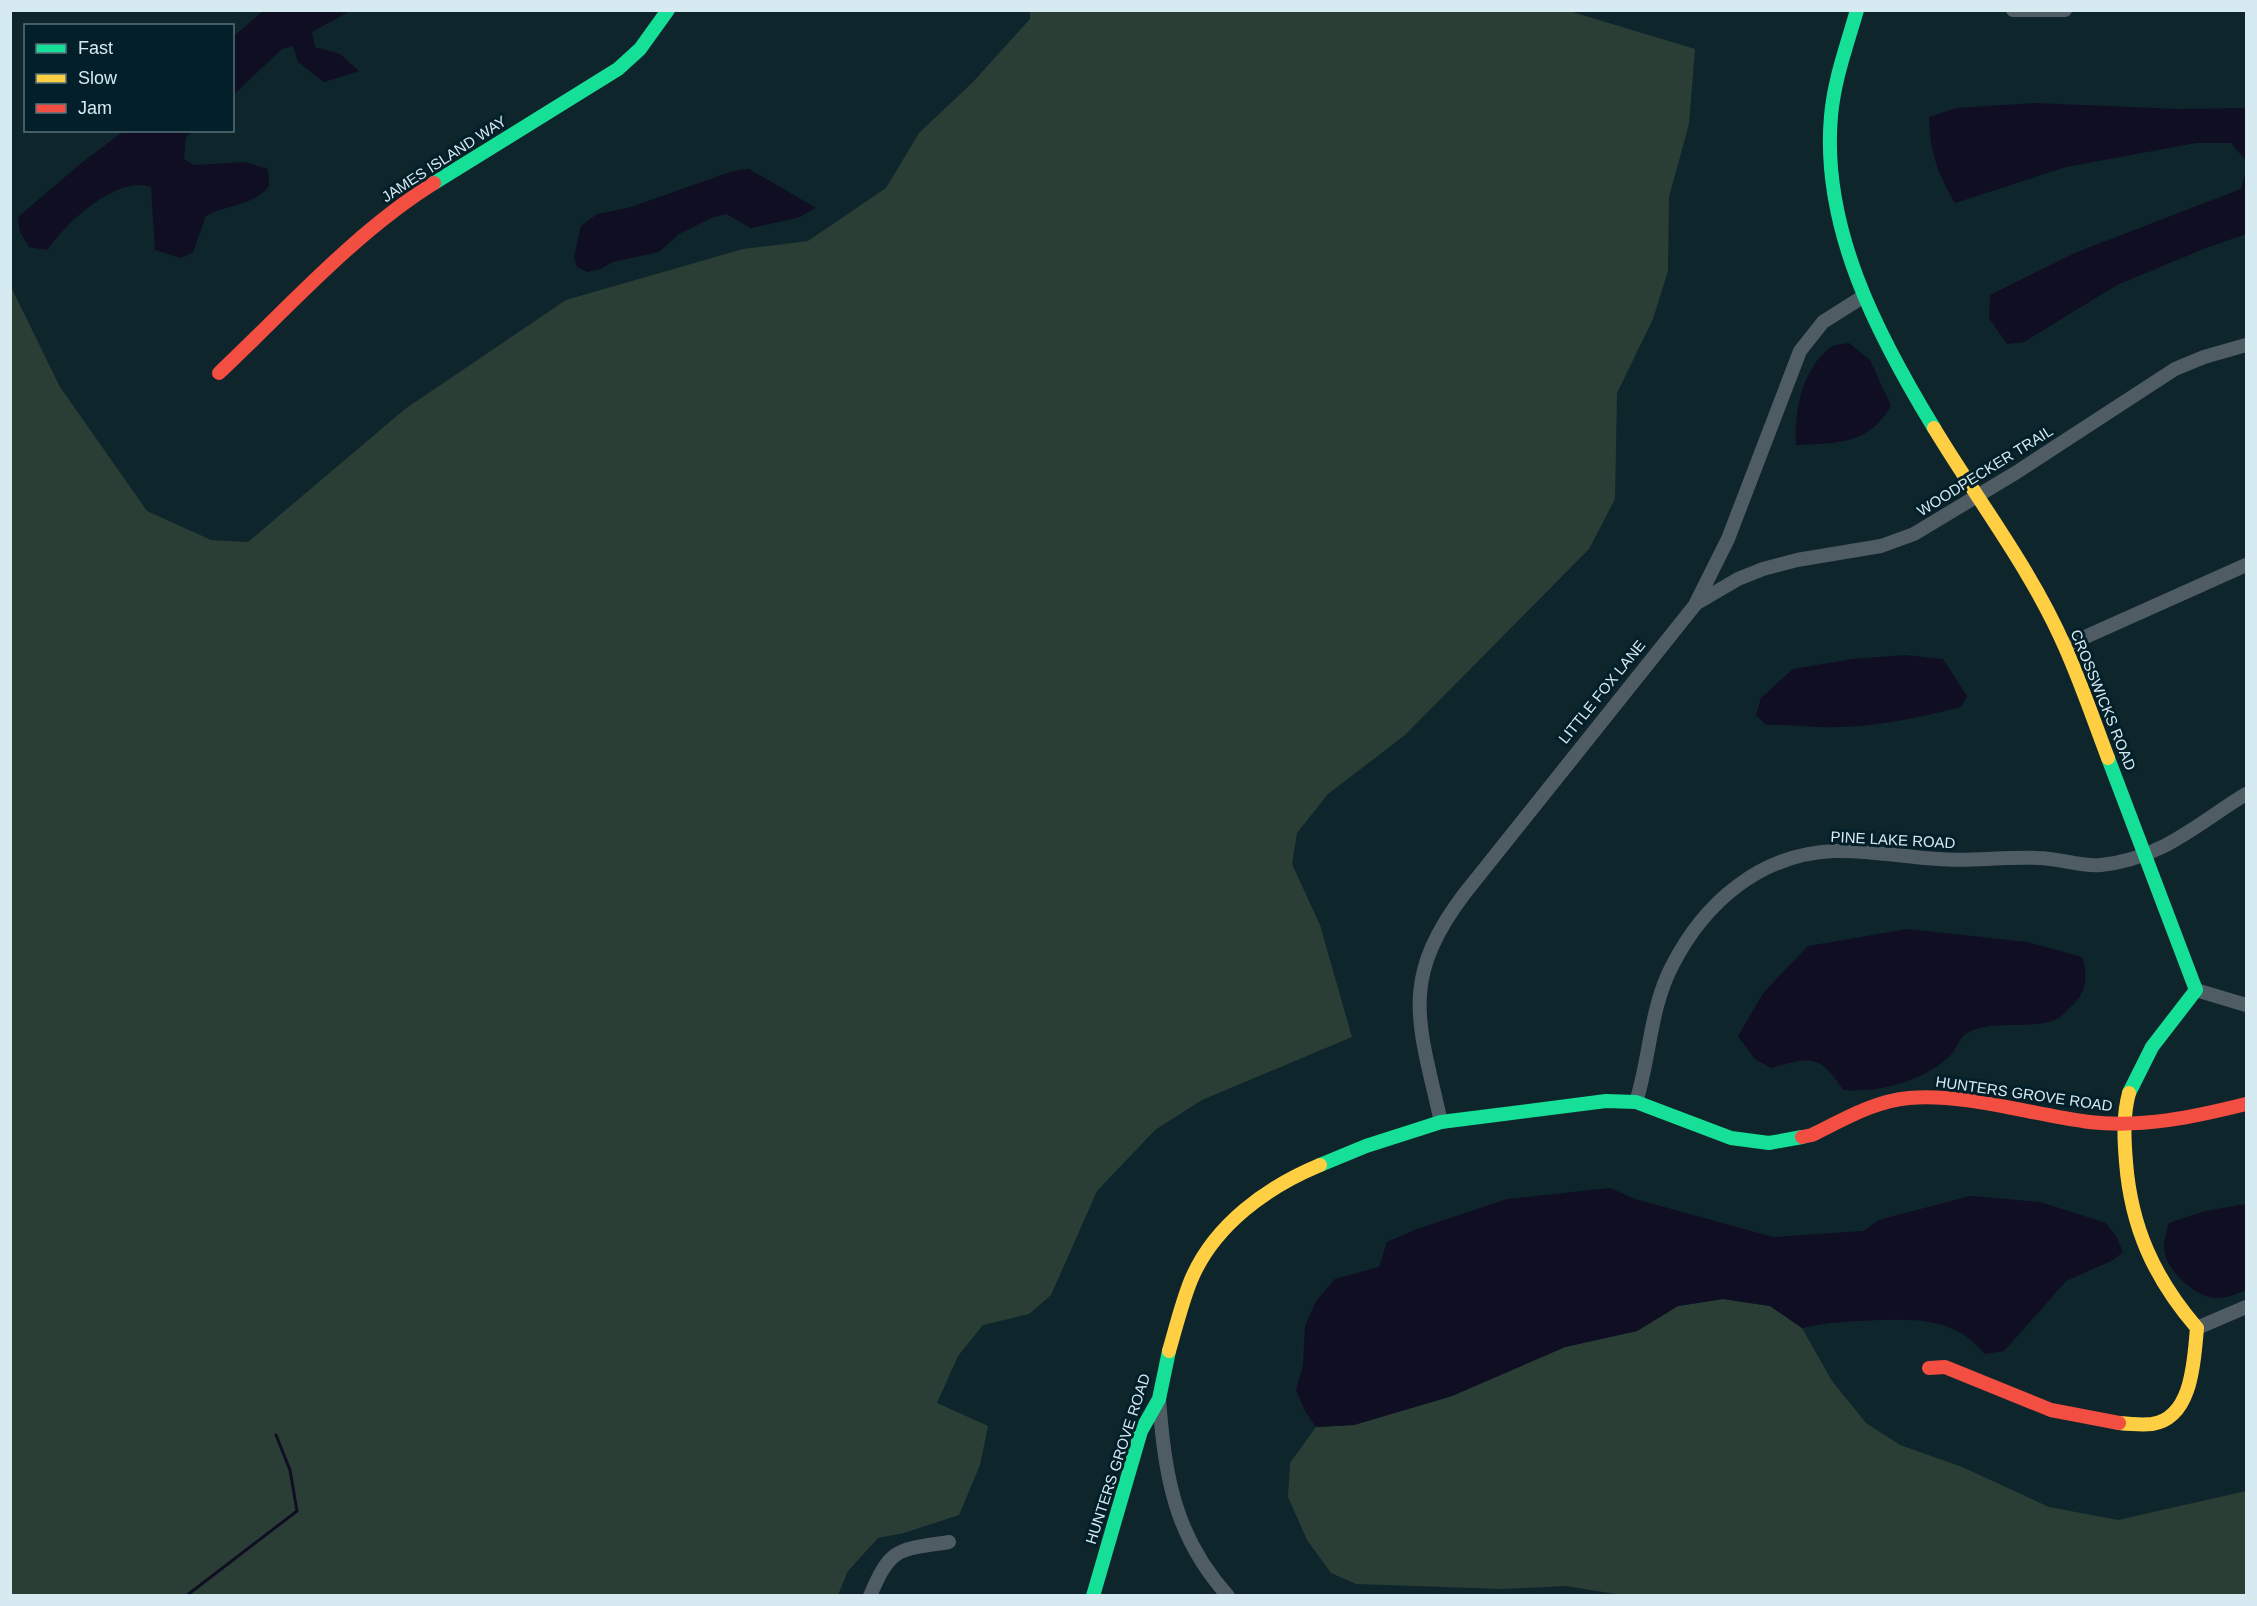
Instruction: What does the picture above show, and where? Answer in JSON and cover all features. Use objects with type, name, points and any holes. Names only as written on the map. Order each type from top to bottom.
[{"type":"street","name":"JAMES ISLAND WAY","points":[[219,374],[373,227],[402,203],[618,69],[640,49],[668,10]]},
{"type":"street","name":"CROSSWICKS ROAD","points":[[1857,10],[1837,79],[1831,117],[1831,160],[1843,239],[1864,296],[1927,416],[1976,497],[2014,551],[2065,646],[2146,853],[2196,990]]},
{"type":"street","points":[[2013,10],[2065,10]]},
{"type":"street","name":"LITTLE FOX LANE","points":[[1442,1122],[1419,1016],[1422,972],[1433,940],[1465,893],[1695,604],[1728,539],[1800,351],[1823,322],[1864,296]]},
{"type":"street","name":"WOODPECKER TRAIL","points":[[1695,604],[1738,579],[1763,569],[1797,560],[1881,546],[1914,534],[1976,497],[2175,369],[2204,357],[2247,345]]},
{"type":"street","points":[[2065,646],[2247,565]]},
{"type":"street","name":"PINE LAKE ROAD","points":[[1636,1102],[1661,993],[1678,953],[1710,909],[1745,879],[1774,864],[1805,854],[1835,851],[1940,860],[2038,858],[2088,865],[2119,862],[2188,835],[2247,794]]},
{"type":"street","points":[[1929,1368],[1945,1367],[2036,1408],[2080,1419],[2153,1424],[2163,1421],[2180,1405],[2188,1387],[2197,1328],[2166,1290],[2146,1255],[2137,1233],[2127,1188],[2124,1124],[2132,1085],[2136,1077],[2166,1029],[2196,990],[2247,1005]]},
{"type":"street","name":"HUNTERS GROVE ROAD","points":[[1093,1596],[1141,1431],[1159,1399],[1167,1356],[1192,1278],[1219,1235],[1250,1204],[1298,1174],[1366,1146],[1442,1122],[1552,1106],[1606,1101],[1636,1102],[1731,1138],[1769,1143],[1812,1135],[1889,1101],[1917,1097],[1948,1099],[2090,1122],[2124,1124],[2177,1121],[2247,1104]]},
{"type":"street","points":[[2197,1328],[2247,1307]]},
{"type":"street","points":[[1159,1399],[1170,1491],[1178,1515],[1205,1567],[1228,1596]]},
{"type":"street","points":[[870,1596],[882,1568],[901,1550],[949,1542]]},
{"type":"green space","points":[[1030,11],[1569,11],[1695,49],[1689,124],[1669,197],[1668,271],[1653,319],[1617,393],[1615,499],[1589,549],[1405,735],[1328,794],[1297,833],[1292,864],[1320,925],[1352,1037],[1202,1100],[1155,1130],[1097,1191],[1051,1295],[1029,1314],[983,1325],[958,1356],[937,1403],[988,1426],[980,1465],[959,1515],[904,1533],[878,1538],[848,1571],[838,1595],[11,1595],[11,287],[60,387],[147,511],[211,540],[248,542],[405,409],[566,300],[743,249],[808,241],[886,188],[919,133],[973,82],[1030,19]]},
{"type":"green space","points":[[1723,1299],[1770,1306],[1802,1328],[1832,1381],[1866,1423],[1900,1445],[1962,1467],[2049,1507],[2118,1520],[2246,1491],[2246,1595],[1628,1596],[1566,1586],[1502,1589],[1356,1584],[1331,1573],[1307,1540],[1288,1497],[1290,1463],[1316,1427],[1354,1425],[1452,1396],[1565,1347],[1637,1331],[1678,1306]]},
{"type":"water","points":[[263,11],[350,11],[312,32],[315,47],[340,54],[359,71],[324,82],[298,62],[293,46],[282,49],[234,94],[234,36]]},
{"type":"water","points":[[2035,103],[2177,109],[2246,108],[2246,161],[2231,143],[2196,143],[2066,167],[1955,203],[1936,162],[1929,117],[1957,108]]},
{"type":"water","points":[[122,132],[192,132],[186,137],[184,159],[194,165],[245,162],[268,169],[269,186],[263,193],[248,201],[206,216],[193,252],[181,258],[155,250],[151,187],[138,185],[108,194],[93,204],[66,227],[47,250],[29,247],[20,232],[18,217],[79,165]]},
{"type":"water","points":[[749,169],[816,208],[797,218],[751,228],[726,214],[711,218],[679,234],[659,252],[612,262],[601,269],[587,272],[577,267],[574,257],[581,226],[597,214],[628,208],[733,171]]},
{"type":"water","points":[[2246,170],[2246,234],[2117,285],[2024,342],[2007,344],[1989,318],[1990,295],[2077,252],[2241,189]]},
{"type":"water","points":[[1849,343],[1870,360],[1891,406],[1882,419],[1862,435],[1825,444],[1796,445],[1799,405],[1813,367],[1831,347]]},
{"type":"water","points":[[1905,655],[1943,659],[1967,696],[1961,707],[1889,722],[1835,727],[1766,725],[1756,715],[1761,698],[1793,669],[1852,659]]},
{"type":"water","points":[[1908,929],[2027,942],[2082,957],[2086,976],[2082,993],[2074,1004],[2057,1019],[2035,1024],[1998,1025],[1975,1029],[1959,1041],[1950,1056],[1927,1072],[1900,1084],[1872,1089],[1843,1090],[1828,1070],[1813,1061],[1795,1062],[1771,1068],[1755,1059],[1738,1036],[1764,992],[1808,946]]},
{"type":"water","points":[[1610,1188],[1635,1199],[1773,1237],[1863,1231],[1879,1220],[1970,1196],[2040,1202],[2106,1223],[2116,1236],[2123,1252],[2113,1260],[2066,1281],[2004,1351],[1985,1354],[1974,1342],[1962,1334],[1924,1321],[1851,1321],[1802,1328],[1770,1306],[1723,1299],[1678,1306],[1637,1331],[1565,1347],[1452,1396],[1354,1425],[1316,1427],[1305,1411],[1296,1390],[1303,1365],[1305,1326],[1316,1301],[1335,1279],[1379,1267],[1387,1242],[1417,1229],[1507,1199]]},
{"type":"water","points":[[2246,1204],[2246,1290],[2218,1298],[2197,1292],[2174,1272],[2165,1255],[2165,1237],[2169,1223],[2205,1211]]},
{"type":"waterway","points":[[186,1596],[297,1511],[290,1470],[276,1435]]},
{"type":"traffic: fast","points":[[434,183],[618,69],[640,49],[668,10]]},
{"type":"traffic: fast","points":[[1857,10],[1838,76],[1831,116],[1830,158],[1835,199],[1844,240],[1874,318],[1934,428]]},
{"type":"traffic: fast","points":[[2108,758],[2196,990],[2152,1047],[2129,1093]]},
{"type":"traffic: fast","points":[[1320,1165],[1366,1146],[1441,1122],[1606,1101],[1636,1102],[1731,1138],[1769,1143],[1802,1137]]},
{"type":"traffic: fast","points":[[1093,1596],[1141,1431],[1159,1399],[1169,1351]]},
{"type":"traffic: slow","points":[[1934,428],[2020,563],[2051,618],[2076,674],[2108,758]]},
{"type":"traffic: slow","points":[[2119,1423],[2152,1424],[2166,1419],[2176,1411],[2189,1385],[2197,1328],[2168,1290],[2147,1251],[2139,1230],[2133,1208],[2125,1153],[2125,1118],[2129,1093]]},
{"type":"traffic: slow","points":[[1169,1351],[1191,1280],[1213,1242],[1244,1210],[1262,1197],[1320,1165]]},
{"type":"traffic: jam","points":[[219,373],[349,248],[376,225],[434,183]]},
{"type":"traffic: jam","points":[[1802,1137],[1812,1135],[1871,1107],[1909,1098],[1953,1099],[2067,1119],[2129,1124],[2168,1120],[2246,1104]]},
{"type":"traffic: jam","points":[[1929,1368],[1945,1367],[2051,1410],[2119,1423]]}]
